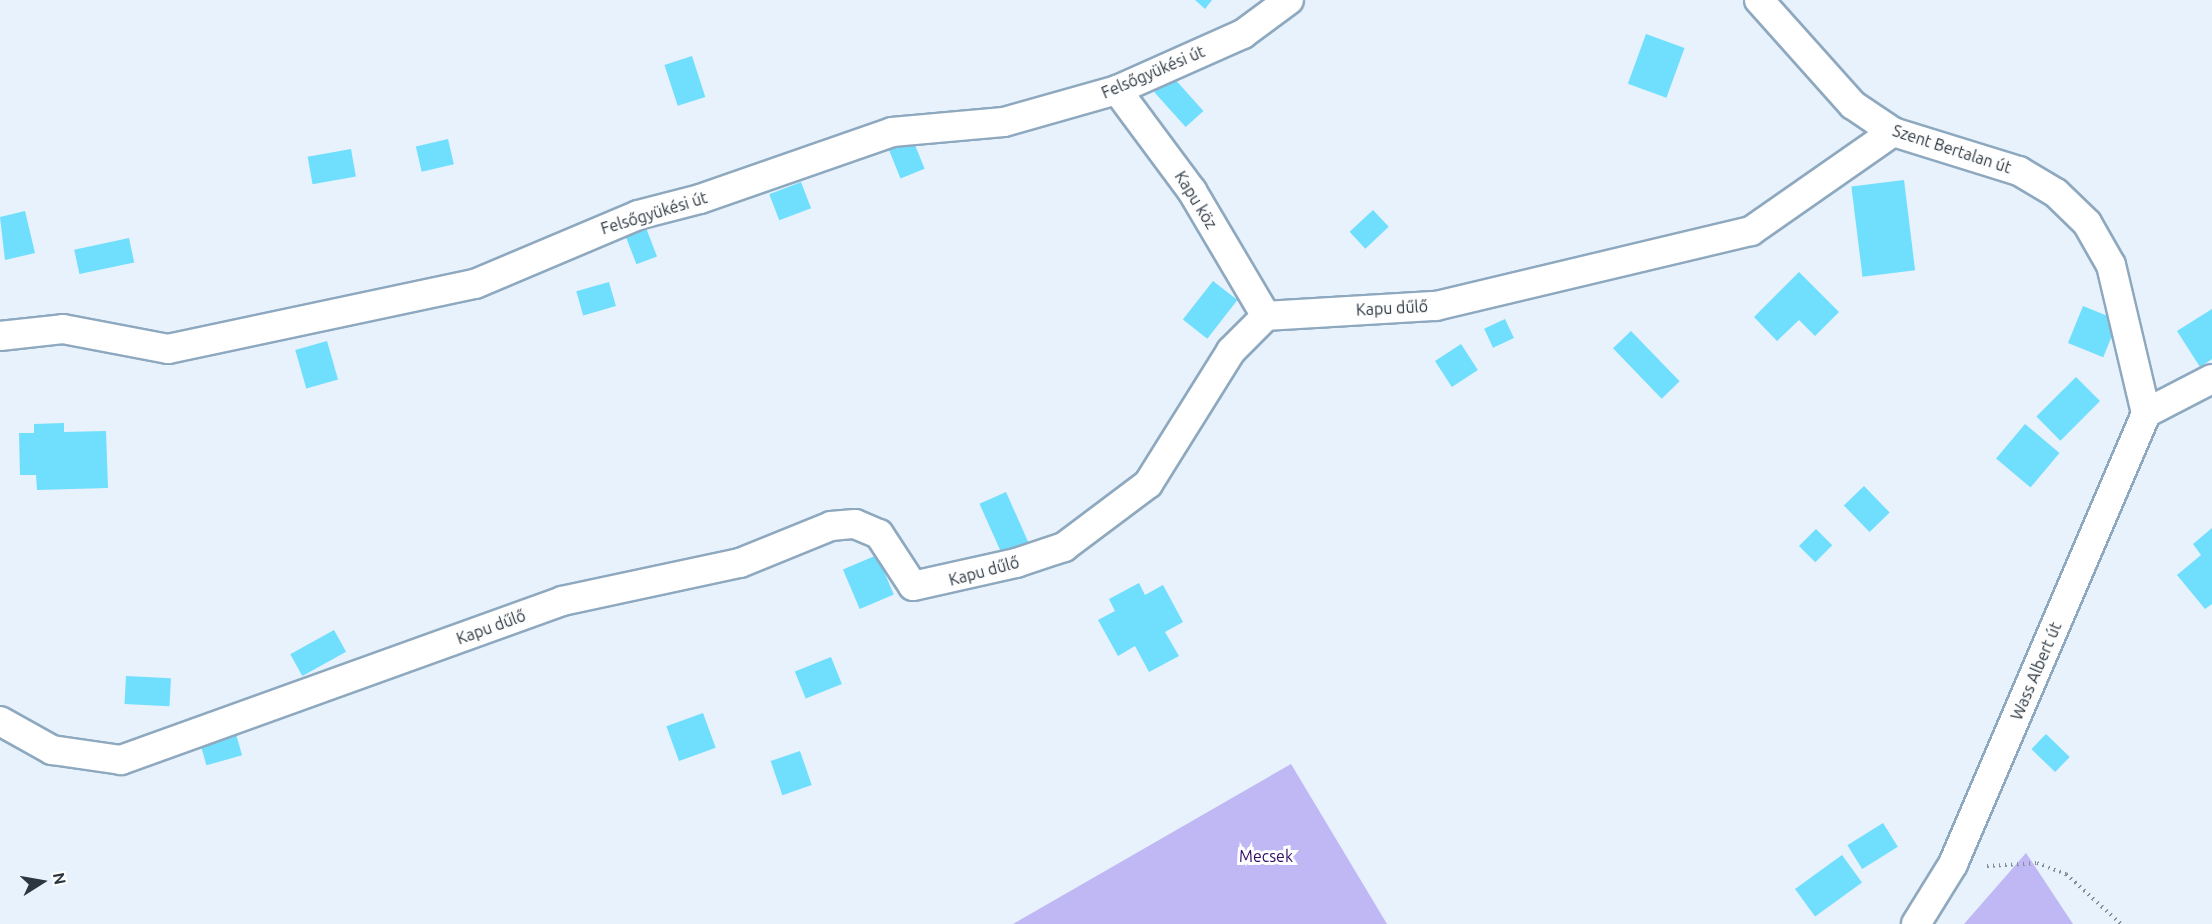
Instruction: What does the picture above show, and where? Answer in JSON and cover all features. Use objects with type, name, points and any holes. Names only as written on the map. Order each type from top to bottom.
[{"type":"street","name":"Felsőgyükési út","points":[[0,336],[63,329],[168,349],[284,329],[475,284],[638,215],[700,199],[892,132],[1004,122],[1117,90],[1243,34],[1289,0]]},
{"type":"street","name":"Szent Bertalan út","points":[[1759,0],[1853,105],[1893,132],[2019,171],[2056,193],[2087,223],[2111,265],[2146,413]]},
{"type":"street","name":"Kapu köz","points":[[1117,90],[1192,191],[1266,316]]},
{"type":"street","name":"Kapu dűlő","points":[[0,721],[52,750],[121,760],[562,601],[740,563],[831,526],[855,524],[879,534],[914,586],[1016,564],[1064,547],[1148,484],[1231,351],[1266,316],[1436,306],[1751,231],[1893,132]]},
{"type":"street","points":[[2146,413],[2212,379]]},
{"type":"street","name":"Wass Albert út","points":[[1916,924],[1953,864],[2146,413]]},
{"type":"path","points":[[1953,864],[2037,863],[2086,888],[2121,924]]},
{"type":"green space","name":"Mecsek","points":[[1291,764],[1387,924],[1013,924]]},
{"type":"green space","points":[[2026,853],[2073,924],[1964,924]]},
{"type":"building","points":[[1195,0],[1212,0],[1205,9]]},
{"type":"building","points":[[1646,34],[1685,48],[1666,98],[1628,84]]},
{"type":"building","points":[[692,56],[705,97],[678,106],[664,65]]},
{"type":"building","points":[[1172,76],[1203,111],[1186,127],[1154,92]]},
{"type":"building","points":[[448,139],[454,164],[422,172],[416,146]]},
{"type":"building","points":[[913,140],[925,169],[901,178],[889,150]]},
{"type":"building","points":[[351,149],[356,177],[313,184],[308,157]]},
{"type":"building","points":[[1904,180],[1915,270],[1862,277],[1851,186]]},
{"type":"building","points":[[801,182],[811,208],[779,220],[769,194]]},
{"type":"building","points":[[1373,210],[1389,227],[1365,249],[1350,232]]},
{"type":"building","points":[[25,211],[35,253],[5,260],[0,217]]},
{"type":"building","points":[[643,220],[657,256],[636,264],[622,228]]},
{"type":"building","points":[[129,238],[134,262],[79,274],[74,250]]},
{"type":"building","points":[[1799,272],[1839,312],[1815,336],[1799,320],[1777,341],[1754,317]]},
{"type":"building","points":[[1213,281],[1237,300],[1207,339],[1183,320]]},
{"type":"building","points":[[609,282],[616,306],[583,315],[576,291]]},
{"type":"building","points":[[2083,306],[2118,320],[2103,357],[2068,343]]},
{"type":"building","points":[[2212,309],[2212,359],[2200,367],[2177,331]]},
{"type":"building","points":[[1505,319],[1514,338],[1493,348],[1484,329]]},
{"type":"building","points":[[1631,331],[1680,381],[1662,399],[1613,348]]},
{"type":"building","points":[[327,341],[338,379],[306,389],[295,350]]},
{"type":"building","points":[[1461,344],[1478,370],[1452,387],[1435,361]]},
{"type":"building","points":[[2076,377],[2100,401],[2060,441],[2036,417]]},
{"type":"building","points":[[64,423],[64,432],[106,431],[108,488],[37,490],[36,475],[20,475],[19,433],[34,433],[34,424]]},
{"type":"building","points":[[2025,424],[2059,453],[2031,487],[1996,458]]},
{"type":"building","points":[[1864,486],[1890,513],[1870,532],[1844,505]]},
{"type":"building","points":[[1006,492],[1028,542],[1002,554],[980,504]]},
{"type":"building","points":[[2212,528],[2212,604],[2205,609],[2177,575],[2201,555],[2193,544]]},
{"type":"building","points":[[1816,529],[1832,545],[1815,562],[1799,546]]},
{"type":"building","points":[[877,555],[894,595],[860,609],[843,569]]},
{"type":"building","points":[[1139,583],[1145,595],[1163,585],[1183,622],[1165,632],[1179,656],[1149,672],[1135,646],[1118,656],[1098,620],[1115,611],[1109,599]]},
{"type":"building","points":[[334,630],[346,652],[302,676],[290,654]]},
{"type":"building","points":[[831,657],[842,684],[806,698],[795,672]]},
{"type":"building","points":[[126,676],[171,678],[169,706],[125,704]]},
{"type":"building","points":[[703,713],[716,748],[679,761],[666,726]]},
{"type":"building","points":[[236,734],[242,755],[206,765],[200,744]]},
{"type":"building","points":[[2046,734],[2070,757],[2055,772],[2031,749]]},
{"type":"building","points":[[800,751],[812,785],[782,795],[771,761]]},
{"type":"building","points":[[1883,823],[1898,847],[1862,869],[1847,845]]},
{"type":"building","points":[[1842,855],[1862,883],[1815,917],[1795,889]]}]
